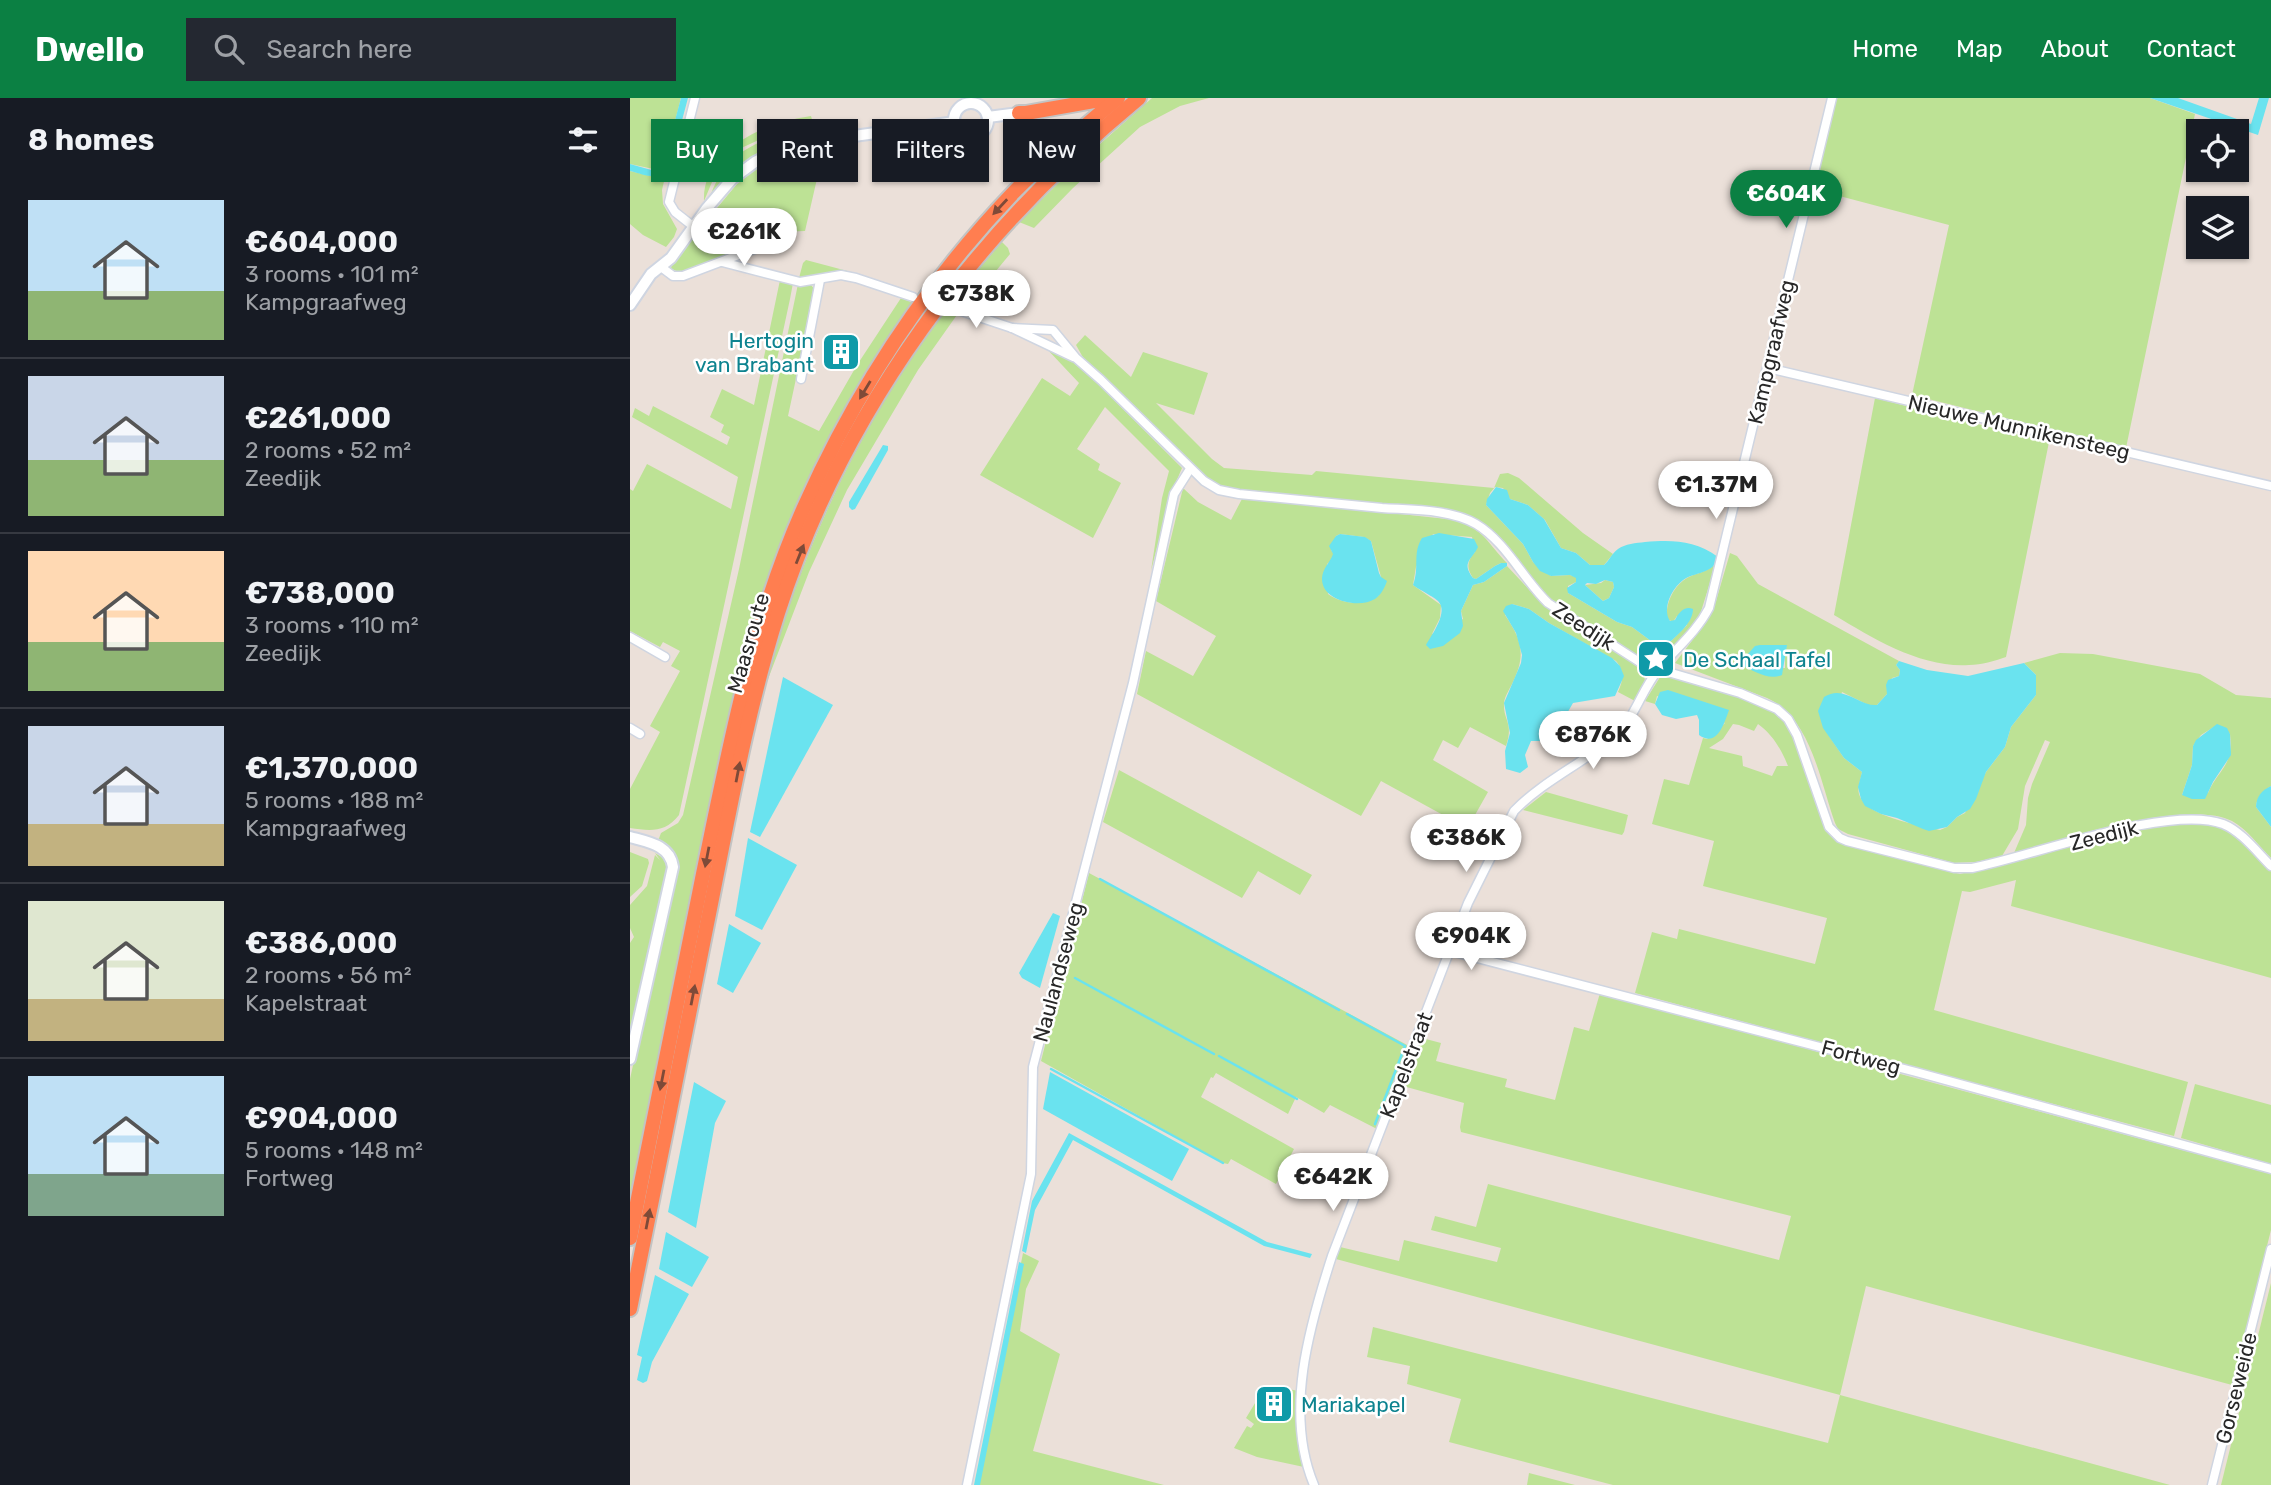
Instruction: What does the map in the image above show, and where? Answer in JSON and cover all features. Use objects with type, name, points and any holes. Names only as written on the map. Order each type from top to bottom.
[{"type":"highway","points":[[1019,113],[1058,98]]},
{"type":"highway","name":"Maasroute","points":[[630,1238],[735,718],[763,616],[796,527],[829,455],[878,369],[935,286],[985,223],[1107,104],[1139,98]]},
{"type":"highway","name":"Maasroute","points":[[630,1310],[748,720],[776,620],[809,530],[863,421],[907,350],[948,293],[1027,201],[1122,103]]},
{"type":"highway","points":[[1019,113],[1107,104]]},
{"type":"main road","points":[[956,119],[958,110],[968,103],[979,105],[988,117],[1019,113]]},
{"type":"main road","points":[[630,305],[651,274],[671,258],[732,179],[755,162],[778,150],[872,134]]},
{"type":"main road","points":[[630,837],[656,843],[669,854],[673,867],[630,1059]]},
{"type":"main road","points":[[630,842],[654,850],[660,848]]},
{"type":"street","points":[[694,227],[675,212],[669,202],[695,98]]},
{"type":"street","name":"Kampgraafweg","points":[[1658,670],[1692,634],[1709,608],[1832,98]]},
{"type":"street","points":[[661,267],[673,276],[683,276],[757,248]]},
{"type":"street","points":[[722,262],[800,282],[841,275],[913,297]]},
{"type":"street","points":[[801,379],[820,280]]},
{"type":"street","name":"Zeedijk","points":[[949,307],[1012,328],[1076,358]]},
{"type":"street","name":"Zeedijk","points":[[1012,328],[1053,330],[1076,358],[1190,469],[1211,486],[1231,493],[1456,516],[1476,524],[1494,539],[1535,591],[1548,603],[1644,665],[1740,693],[1777,709],[1788,719],[1797,735],[1829,827],[1847,841],[1954,868],[1972,868],[2133,827],[2192,820],[2215,822],[2231,828],[2271,866]]},
{"type":"street","name":"Nieuwe Munnikensteeg","points":[[1768,368],[2271,486]]},
{"type":"street","name":"Naulandseweg","points":[[967,1485],[1031,1174],[1033,1067],[1133,683],[1172,502],[1190,469]]},
{"type":"street","points":[[630,637],[665,657]]},
{"type":"street","name":"Kapelstraat","points":[[1314,1485],[1301,1446],[1302,1381],[1324,1282],[1476,886],[1514,811],[1525,799],[1617,735],[1658,670]]},
{"type":"street","points":[[630,728],[640,734]]},
{"type":"street","name":"Fortweg","points":[[1450,951],[1904,1068],[2271,1169]]},
{"type":"street","name":"Gorseweide","points":[[2212,1485],[2271,1249]]},
{"type":"green space","points":[[630,98],[681,98],[676,119],[651,119],[651,168],[630,164]]},
{"type":"green space","points":[[1152,98],[1209,98],[1180,106],[1140,127],[1100,163],[1100,144]]},
{"type":"green space","points":[[1835,98],[2150,98],[2195,114],[2194,119],[2186,119],[2186,158],[2126,448],[1912,395],[1949,225],[1813,189]]},
{"type":"green space","points":[[757,133],[757,141],[743,147],[743,140]]},
{"type":"green space","points":[[757,144],[757,156],[743,164],[743,152]]},
{"type":"green space","points":[[757,167],[757,182],[816,182],[805,231],[778,232],[757,245],[685,274],[671,269],[672,262]]},
{"type":"green space","points":[[630,171],[651,176],[651,182],[664,182],[663,204],[677,229],[666,247],[643,235],[630,224]]},
{"type":"green space","points":[[706,182],[712,182],[704,201]]},
{"type":"green space","points":[[717,182],[723,182],[722,183],[711,194]]},
{"type":"green space","points":[[1060,182],[1080,182],[1034,228],[1019,222]]},
{"type":"green space","points":[[1002,242],[1010,254],[966,307],[950,303]]},
{"type":"green space","points":[[806,260],[855,273],[799,278]]},
{"type":"green space","points":[[780,280],[793,283],[790,299],[679,815],[663,828],[630,828],[630,789],[660,732],[650,726],[680,671],[671,666],[680,651],[663,642],[660,647],[630,631],[630,489],[633,491],[647,464],[731,509],[738,477],[632,417],[635,408],[649,416],[653,406],[727,445],[730,437],[721,432],[724,425],[710,417],[722,389],[754,405]]},
{"type":"green space","points":[[798,284],[811,285],[815,290],[788,416],[819,431],[857,365],[901,298],[915,303],[803,496],[772,566],[751,630],[724,736],[630,1203],[630,1079],[677,862],[672,849],[658,841],[661,833],[678,823],[683,815],[739,569]]},
{"type":"green space","points":[[944,310],[959,312],[918,370],[847,490],[809,572],[760,700],[793,594],[834,496],[883,402]]},
{"type":"green space","points":[[1085,335],[1131,377],[1143,352],[1208,373],[1194,415],[1156,403],[1224,468],[1312,475],[1316,471],[1494,488],[1500,474],[1508,473],[1519,478],[1583,533],[1613,554],[1604,565],[1590,565],[1576,553],[1561,548],[1545,520],[1528,505],[1510,499],[1503,488],[1495,487],[1486,505],[1523,544],[1533,562],[1551,576],[1576,577],[1576,582],[1568,586],[1568,593],[1617,622],[1632,627],[1651,641],[1668,644],[1687,625],[1677,616],[1673,622],[1667,619],[1672,594],[1685,579],[1708,570],[1716,563],[1699,618],[1663,660],[1648,662],[1556,604],[1541,591],[1490,528],[1471,517],[1425,509],[1227,488],[1211,482],[1198,474],[1085,361],[1076,345]]},
{"type":"green space","points":[[1046,348],[1079,365],[1182,468],[1170,496],[1151,571],[1162,498],[1169,471],[1105,407],[1077,449],[1100,464],[1098,470],[1121,483],[1093,538],[980,475],[1042,378],[1070,396],[1079,383]]},
{"type":"green space","points":[[1875,398],[2049,442],[2006,657],[1974,665],[1933,662],[1898,650],[1834,615]]},
{"type":"green space","points":[[1183,488],[1198,502],[1231,520],[1243,497],[1456,520],[1473,528],[1485,538],[1507,563],[1501,563],[1476,579],[1473,578],[1468,568],[1475,552],[1472,537],[1433,534],[1416,567],[1413,585],[1441,605],[1440,618],[1432,634],[1463,619],[1461,611],[1473,585],[1484,582],[1507,566],[1553,611],[1643,670],[1645,681],[1635,701],[1618,692],[1622,676],[1616,661],[1529,609],[1512,604],[1505,615],[1515,632],[1521,656],[1504,703],[1509,727],[1506,746],[1470,727],[1458,748],[1443,740],[1433,760],[1488,792],[1475,815],[1479,821],[1474,832],[1381,781],[1361,816],[1137,694],[1146,651],[1193,676],[1216,636],[1156,601]],"holes":[[[1340,534],[1364,537],[1371,541],[1381,577],[1379,595],[1360,603],[1347,602],[1328,594],[1327,564],[1334,554],[1331,550],[1336,536]]]},
{"type":"green space","points":[[1730,553],[1737,556],[1758,584],[1899,661],[1896,665],[1900,670],[1899,676],[1892,678],[1887,694],[1877,705],[1870,706],[1842,692],[1829,736],[1844,758],[1862,772],[1859,794],[1871,809],[1894,819],[1940,830],[1965,813],[1986,772],[2005,747],[2011,727],[2036,695],[2036,675],[2024,663],[2060,653],[2093,654],[2200,674],[2236,695],[2271,698],[2271,786],[2257,800],[2256,807],[2271,827],[2271,858],[2248,833],[2232,821],[2212,815],[2186,814],[2125,823],[2014,853],[2026,825],[2032,784],[2050,742],[2045,740],[2025,786],[2018,829],[2002,856],[1976,862],[1954,863],[1848,834],[1838,829],[1835,823],[1804,735],[1782,707],[1767,698],[1675,663],[1707,621],[1716,601]],"holes":[[[1785,649],[1785,668],[1740,664]],[[2217,725],[2230,734],[2228,760],[2208,793],[2182,795],[2192,765],[2193,746],[2201,735]]]},
{"type":"green space","points":[[1605,580],[1613,582],[1614,587],[1609,598],[1603,601],[1585,585]]},
{"type":"green space","points":[[1662,674],[1762,704],[1776,711],[1787,720],[1835,837],[1960,874],[2132,831],[2179,823],[2221,825],[2241,839],[2271,868],[2271,978],[2011,906],[2016,880],[1970,892],[1962,891],[1934,1010],[2188,1082],[2174,1136],[1635,993],[1652,932],[1677,939],[1679,929],[1815,964],[1827,918],[1703,886],[1714,841],[1652,824],[1664,779],[1689,785],[1703,738],[1707,739],[1725,723],[1657,696],[1655,704],[1645,701]],"holes":[[[1733,724],[1754,731],[1758,724],[1763,728],[1776,743],[1788,766],[1777,766],[1772,776],[1743,766],[1742,756],[1709,748],[1723,739]]]},
{"type":"green space","points":[[1119,770],[1312,875],[1300,895],[1258,871],[1242,898],[1103,822]]},
{"type":"green space","points":[[1546,792],[1628,815],[1624,832],[1622,835],[1523,810]]},
{"type":"green space","points":[[630,852],[648,859],[649,863],[642,886],[630,897]]},
{"type":"green space","points":[[655,853],[665,859],[668,870],[630,1042],[630,943],[634,937],[630,928],[630,905],[647,886],[655,855],[660,860]]},
{"type":"green space","points":[[1089,873],[1409,1046],[1377,1129],[1330,1105],[1324,1113],[1296,1097],[1288,1114],[1216,1073],[1211,1077],[1201,1097],[1294,1149],[1276,1184],[1231,1159],[1228,1164],[1223,1163],[1041,1061]]},
{"type":"green space","points":[[1600,993],[2271,1174],[2271,1230],[2232,1385],[1866,1286],[1840,1395],[1336,1259],[1340,1247],[1399,1261],[1404,1240],[1497,1262],[1501,1248],[1431,1230],[1435,1216],[1476,1227],[1488,1184],[1779,1260],[1791,1216],[1461,1132],[1464,1103],[1403,1086],[1422,1038],[1441,1043],[1436,1061],[1507,1079],[1505,1087],[1555,1100],[1574,1027],[1589,1031]]},
{"type":"green space","points":[[2195,1084],[2271,1105],[2271,1164],[2181,1138]]},
{"type":"green space","points":[[1023,1253],[1039,1261],[1026,1289],[1020,1331],[1060,1354],[1033,1451],[1164,1485],[977,1485]]},
{"type":"green space","points":[[2271,1283],[2271,1485],[2221,1485]]},
{"type":"green space","points":[[1373,1327],[1828,1443],[1840,1395],[2170,1485],[1613,1485],[1449,1442],[1461,1399],[1407,1384],[1410,1366],[1367,1357]]},
{"type":"green space","points":[[1266,1385],[1299,1391],[1298,1441],[1304,1467],[1257,1457],[1234,1448],[1247,1426],[1251,1428],[1254,1424],[1246,1418]]},
{"type":"green space","points":[[1529,1473],[1575,1485],[1527,1485]]},
{"type":"water","points":[[681,98],[688,98],[682,119],[675,119]]},
{"type":"water","points":[[2150,98],[2178,98],[2237,119],[2211,119]]},
{"type":"water","points":[[2259,98],[2269,98],[2258,135],[2249,132],[2249,123],[2251,124]]},
{"type":"water","points":[[630,164],[651,170],[651,176],[630,171]]},
{"type":"water","points":[[883,445],[888,446],[888,450],[852,510],[849,502]]},
{"type":"water","points":[[1496,487],[1507,490],[1510,499],[1528,505],[1544,519],[1561,548],[1576,553],[1590,565],[1604,565],[1621,547],[1645,542],[1683,542],[1700,547],[1718,557],[1708,570],[1687,578],[1674,589],[1667,605],[1670,621],[1675,620],[1685,609],[1693,609],[1684,628],[1664,645],[1651,641],[1632,627],[1617,622],[1568,593],[1567,588],[1576,582],[1576,578],[1570,575],[1551,576],[1540,571],[1523,544],[1486,505]],"holes":[[[1605,580],[1613,582],[1614,587],[1609,598],[1603,601],[1585,585]]]},
{"type":"water","points":[[1439,533],[1474,539],[1478,547],[1468,565],[1473,578],[1476,579],[1501,563],[1507,563],[1507,566],[1484,582],[1473,585],[1461,611],[1463,626],[1460,633],[1443,646],[1430,649],[1426,645],[1441,617],[1441,606],[1438,601],[1413,585],[1422,538]]},
{"type":"water","points":[[1340,534],[1365,537],[1371,541],[1379,573],[1387,581],[1375,599],[1360,603],[1342,601],[1323,586],[1323,574],[1333,554],[1329,546]]},
{"type":"water","points":[[1512,604],[1529,609],[1612,658],[1620,666],[1624,676],[1615,696],[1573,703],[1551,741],[1531,741],[1525,755],[1528,767],[1520,773],[1506,769],[1505,751],[1510,733],[1504,703],[1522,655],[1516,633],[1503,611],[1506,606]]},
{"type":"water","points":[[1787,645],[1782,675],[1766,676],[1739,664],[1755,646]]},
{"type":"water","points":[[1899,661],[1927,670],[1968,676],[2024,663],[2036,675],[2036,695],[2011,727],[2005,747],[1986,772],[1976,799],[1970,809],[1947,827],[1929,831],[1865,806],[1858,787],[1862,772],[1844,758],[1823,728],[1818,711],[1824,697],[1838,693],[1877,705],[1887,694],[1888,680],[1899,676],[1900,670],[1896,665]]},
{"type":"water","points":[[783,677],[833,705],[760,837],[750,832]]},
{"type":"water","points":[[1668,690],[1729,710],[1719,733],[1711,739],[1699,735],[1697,715],[1676,719],[1662,715],[1655,704],[1660,692]]},
{"type":"water","points":[[2217,724],[2227,728],[2230,734],[2231,755],[2205,799],[2192,799],[2182,795],[2192,765],[2193,746],[2196,740]]},
{"type":"water","points":[[2271,786],[2271,827],[2256,807],[2260,794]]},
{"type":"water","points":[[748,838],[797,865],[762,930],[735,916]]},
{"type":"water","points":[[1053,913],[1060,916],[1040,988],[1022,978],[1019,973]]},
{"type":"water","points":[[729,924],[761,943],[733,993],[717,984]]},
{"type":"water","points":[[1050,1072],[1189,1149],[1172,1181],[1043,1109]]},
{"type":"water","points":[[694,1082],[726,1101],[715,1123],[696,1228],[668,1212]]},
{"type":"water","points":[[1069,1133],[1267,1242],[1312,1254],[1310,1258],[1264,1246],[1073,1140],[1035,1210],[1026,1253],[1022,1251],[1032,1201]]},
{"type":"water","points":[[666,1232],[709,1257],[692,1287],[659,1269]]},
{"type":"water","points":[[1019,1262],[1024,1264],[980,1485],[974,1485]]},
{"type":"water","points":[[655,1275],[689,1294],[652,1362],[647,1381],[643,1383],[637,1380],[642,1357],[637,1355]]},
{"type":"waterway","points":[[1100,879],[1339,1010]]},
{"type":"waterway","points":[[1075,978],[1214,1054]]},
{"type":"waterway","points":[[1347,1014],[1405,1046],[1375,1124]]},
{"type":"waterway","points":[[1219,1056],[1297,1099]]},
{"type":"waterway","points":[[1051,1069],[1223,1163]]},
{"type":"place","name":"Hertogin van Brabant","points":[[841,352]]},
{"type":"place","name":"De Schaal Tafel","points":[[1656,659]]},
{"type":"place","name":"Mariakapel","points":[[1274,1404]]}]
